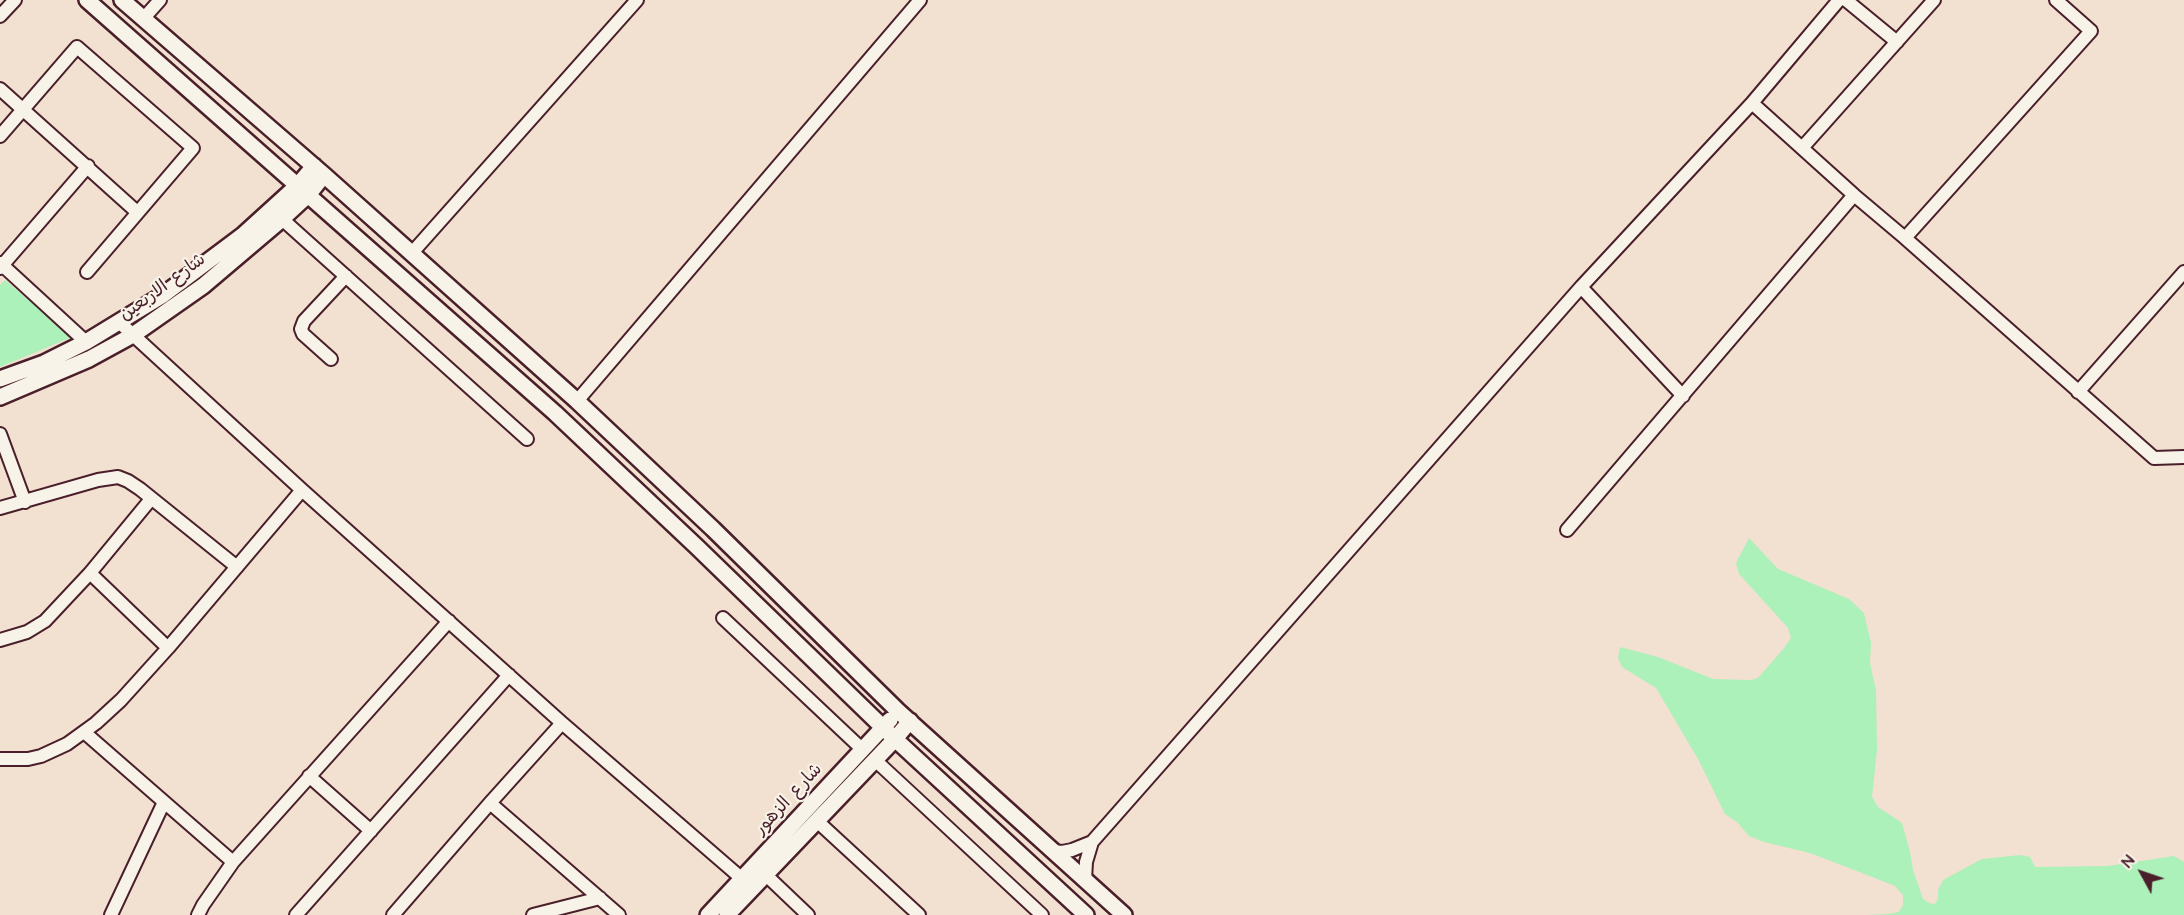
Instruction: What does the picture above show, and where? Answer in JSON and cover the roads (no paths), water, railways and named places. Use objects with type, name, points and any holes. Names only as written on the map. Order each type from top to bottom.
[{"type":"main road","points":[[87,0],[555,413],[698,547],[896,740],[1086,915]]},
{"type":"main road","points":[[122,0],[319,171],[577,401],[713,529],[898,711],[1124,915]]},
{"type":"main road","name":"شارع الاربعين","points":[[0,397],[89,359],[133,335],[203,286],[282,219],[319,171]]},
{"type":"main road","points":[[0,379],[44,363],[86,342],[163,295],[303,190]]},
{"type":"main road","name":"شارع الزهور","points":[[727,915],[748,883],[898,711]]},
{"type":"main road","name":"شارع الزهور","points":[[708,915],[748,883],[766,875],[896,740],[910,721]]},
{"type":"street","points":[[0,16],[15,0]]},
{"type":"street","points":[[143,19],[160,0]]},
{"type":"street","points":[[411,254],[637,0]]},
{"type":"street","points":[[577,401],[920,0]]},
{"type":"street","points":[[1085,880],[1086,862],[1092,842],[1581,287],[1752,103],[1839,0]]},
{"type":"street","points":[[1846,0],[1897,42]]},
{"type":"street","points":[[1802,148],[1934,0]]},
{"type":"street","points":[[1905,238],[2091,31],[2056,0]]},
{"type":"street","points":[[0,136],[77,47],[193,148],[87,272]]},
{"type":"street","points":[[0,89],[137,212]]},
{"type":"street","points":[[1752,103],[2154,458],[2184,457]]},
{"type":"street","points":[[86,342],[1,266],[88,166]]},
{"type":"street","points":[[1568,530],[1854,195]]},
{"type":"street","points":[[282,219],[527,439]]},
{"type":"street","points":[[2078,392],[2184,272]]},
{"type":"street","points":[[331,358],[303,334],[301,329],[304,321],[346,276]]},
{"type":"street","points":[[1581,287],[1683,396]]},
{"type":"street","points":[[119,322],[562,723],[748,883]]},
{"type":"street","points":[[0,434],[25,502]]},
{"type":"street","points":[[0,508],[91,482],[118,477],[128,481],[237,567]]},
{"type":"street","points":[[0,759],[28,759],[41,756],[67,744],[120,700],[168,648],[302,490]]},
{"type":"street","points":[[0,640],[18,636],[36,627],[56,610],[151,499]]},
{"type":"street","points":[[90,573],[168,648]]},
{"type":"street","points":[[723,618],[863,750]]},
{"type":"street","points":[[198,915],[233,862],[449,621]]},
{"type":"street","points":[[296,915],[509,675]]},
{"type":"street","points":[[393,915],[562,723]]},
{"type":"street","points":[[84,732],[233,862]]},
{"type":"street","points":[[875,760],[1042,915]]},
{"type":"street","points":[[309,776],[371,831]]},
{"type":"street","points":[[111,915],[164,802]]},
{"type":"street","points":[[490,803],[619,915]]},
{"type":"street","points":[[817,821],[919,915]]},
{"type":"street","points":[[1053,851],[1062,852],[1092,842]]},
{"type":"street","points":[[766,875],[808,915]]},
{"type":"street","points":[[533,915],[600,898]]}]
